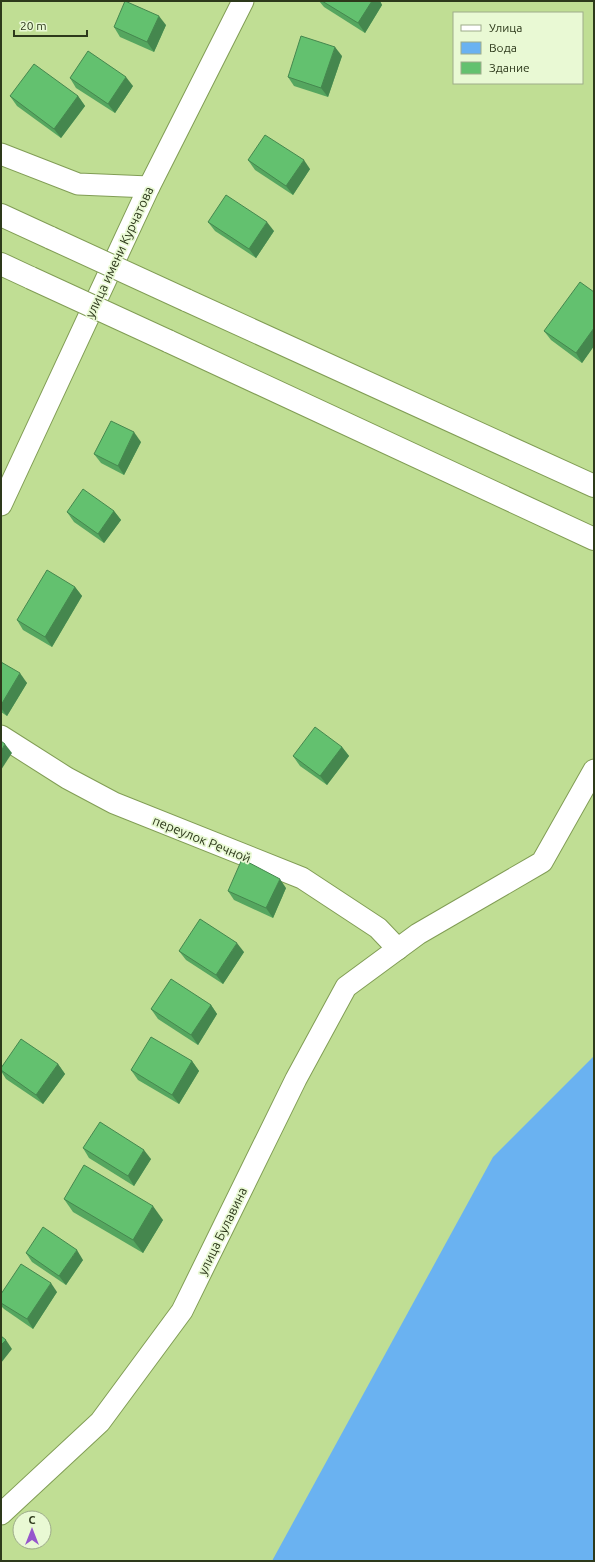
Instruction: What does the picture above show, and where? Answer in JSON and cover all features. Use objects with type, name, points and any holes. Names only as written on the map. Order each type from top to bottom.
[{"type":"highway","points":[[1,215],[594,486]]},
{"type":"highway","points":[[1,264],[594,539]]},
{"type":"street","name":"улица имени Курчатова","points":[[1,505],[149,187],[242,1]]},
{"type":"street","points":[[1,154],[78,184],[149,187]]},
{"type":"street","name":"переулок Речной","points":[[1,736],[68,778],[114,803],[302,878],[378,928],[398,949]]},
{"type":"street","name":"улица Булавина","points":[[1,1514],[100,1422],[182,1311],[296,1079],[346,987],[418,934],[542,862],[594,770]]},
{"type":"water","points":[[594,1056],[594,1561],[272,1561],[493,1157]]},
{"type":"building","points":[[125,1],[159,16],[147,42],[114,27]]},
{"type":"building","points":[[322,1],[372,1],[358,23]]},
{"type":"building","points":[[301,36],[335,47],[321,88],[288,77]]},
{"type":"building","points":[[88,51],[126,77],[108,104],[70,78]]},
{"type":"building","points":[[34,64],[78,96],[54,129],[10,96]]},
{"type":"building","points":[[265,135],[304,160],[286,186],[248,160]]},
{"type":"building","points":[[226,195],[267,222],[249,249],[208,222]]},
{"type":"building","points":[[580,282],[594,292],[594,328],[576,353],[544,331]]},
{"type":"building","points":[[111,421],[134,432],[118,466],[94,454]]},
{"type":"building","points":[[83,489],[114,511],[98,534],[67,512]]},
{"type":"building","points":[[47,570],[75,587],[45,637],[17,620]]},
{"type":"building","points":[[1,662],[20,673],[1,705]]},
{"type":"building","points":[[315,727],[342,747],[320,776],[293,756]]},
{"type":"building","points":[[1,741],[5,744],[1,751]]},
{"type":"building","points":[[242,859],[280,879],[266,908],[228,891]]},
{"type":"building","points":[[200,919],[237,943],[216,975],[179,951]]},
{"type":"building","points":[[171,979],[211,1005],[191,1035],[151,1009]]},
{"type":"building","points":[[151,1037],[192,1061],[172,1095],[131,1070]]},
{"type":"building","points":[[21,1039],[58,1064],[36,1095],[1,1070]]},
{"type":"building","points":[[100,1122],[144,1150],[128,1176],[83,1148]]},
{"type":"building","points":[[84,1165],[153,1206],[133,1240],[64,1199]]},
{"type":"building","points":[[43,1227],[77,1250],[59,1276],[26,1253]]},
{"type":"building","points":[[21,1264],[51,1283],[27,1319],[1,1303],[1,1294]]},
{"type":"building","points":[[1,1336],[6,1340],[1,1345]]}]
